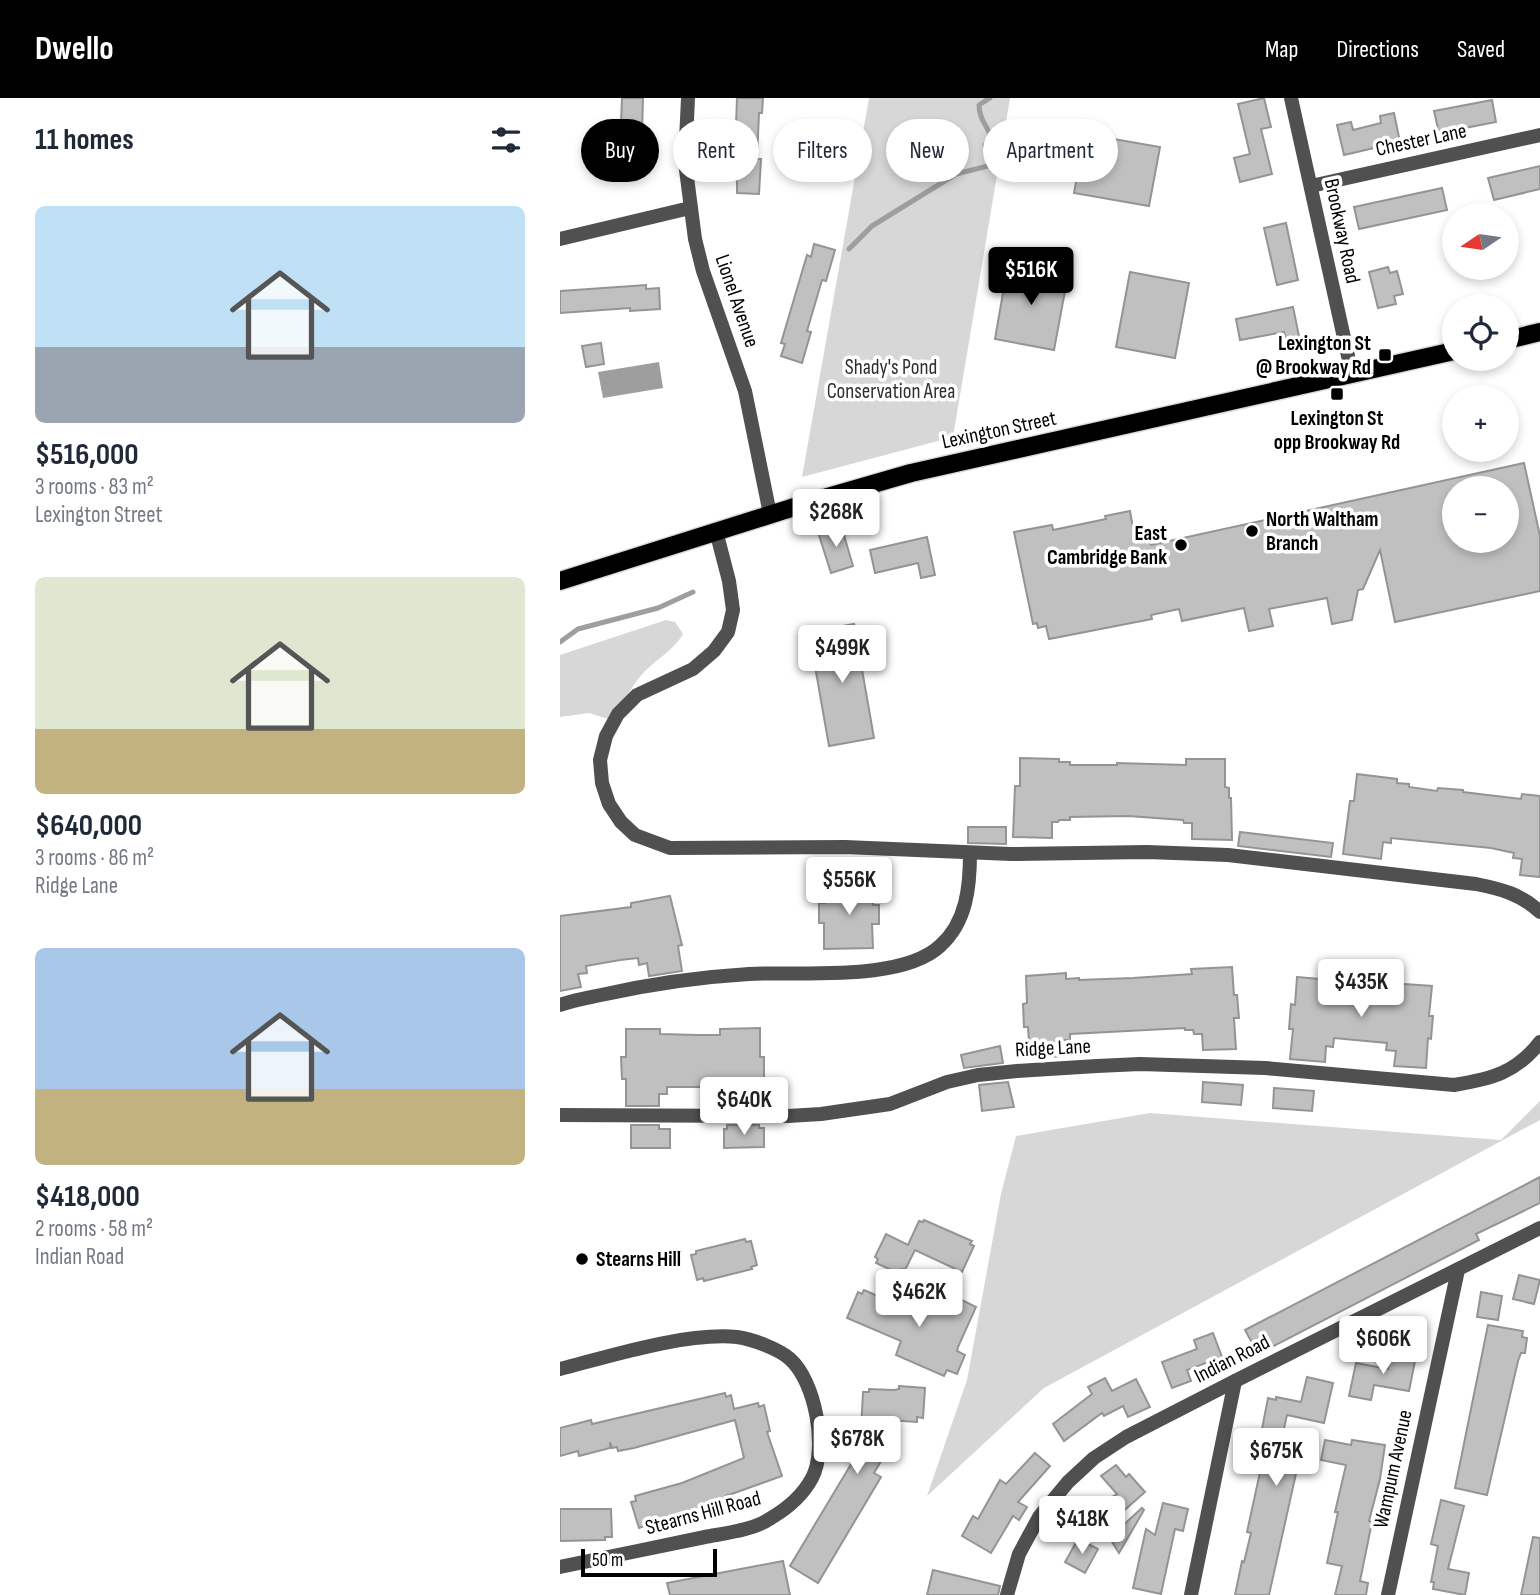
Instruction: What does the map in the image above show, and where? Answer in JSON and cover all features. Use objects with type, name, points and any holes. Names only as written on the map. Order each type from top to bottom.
[{"type":"main road","points":[[1519,337],[1540,332]]},
{"type":"main road","name":"Lexington Street","points":[[560,581],[770,514],[957,461],[1082,436],[1442,354]]},
{"type":"street","name":"Lionel Avenue","points":[[688,98],[685,162],[690,208],[703,271],[745,391],[770,514]]},
{"type":"street","name":"Brookway Road","points":[[1292,98],[1352,374]]},
{"type":"street","name":"Chester Lane","points":[[1311,186],[1540,135]]},
{"type":"street","points":[[560,239],[690,208]]},
{"type":"street","points":[[716,531],[729,581],[733,610],[728,632],[714,651],[692,669],[637,695],[618,714],[606,736],[600,760],[602,783],[609,804],[621,822],[635,835],[670,848],[845,847],[1051,855],[1147,852],[1228,855],[1476,884],[1525,898],[1540,912]]},
{"type":"street","points":[[560,1005],[634,987],[691,979],[748,974],[877,970],[900,966],[941,946],[955,928],[965,906],[970,880],[970,853]]},
{"type":"street","name":"Ridge Lane","points":[[560,1115],[821,1114],[890,1104],[947,1082],[978,1075],[1017,1070],[1140,1064],[1265,1068],[1454,1085],[1508,1071],[1530,1055],[1540,1042]]},
{"type":"street","name":"Indian Road","points":[[1007,1595],[1019,1554],[1039,1517],[1068,1482],[1094,1458],[1126,1437],[1540,1228]]},
{"type":"street","name":"Wampum Avenue","points":[[1388,1595],[1458,1270]]},
{"type":"street","name":"Stearns Hill Road","points":[[560,1369],[684,1340],[737,1337],[790,1358],[805,1377],[814,1403],[821,1443],[813,1476],[794,1502],[768,1521],[736,1531],[560,1567]]},
{"type":"street","points":[[1191,1595],[1235,1381]]},
{"type":"green space","name":"Shady's Pond Conservation Area","points":[[869,98],[1010,98],[1006,119],[983,119],[983,182],[996,182],[953,437],[802,477],[854,182],[872,182],[872,119],[865,119]]},
{"type":"green space","points":[[666,620],[675,622],[683,634],[674,646],[644,672],[608,719],[589,713],[560,717],[560,655]]},
{"type":"green space","points":[[1540,1101],[1540,1120],[1044,1388],[927,1496],[967,1380],[1001,1194],[1016,1136],[1150,1113],[1501,1140]]},
{"type":"shaded area","points":[[659,362],[663,388],[603,398],[598,372]]},
{"type":"building","points":[[622,98],[643,98],[642,119],[621,119]]},
{"type":"building","points":[[737,98],[763,98],[759,119],[736,119]]},
{"type":"building","points":[[1264,98],[1271,127],[1261,129],[1272,174],[1240,182],[1234,158],[1250,154],[1238,104]]},
{"type":"building","points":[[1492,100],[1496,122],[1439,133],[1434,111]]},
{"type":"building","points":[[1394,113],[1400,142],[1344,155],[1337,125],[1351,122],[1353,130],[1381,123],[1380,116]]},
{"type":"building","points":[[1118,140],[1160,147],[1149,206],[1074,193],[1076,182],[1118,182]]},
{"type":"building","points":[[761,159],[759,194],[737,193],[737,182],[759,182]]},
{"type":"building","points":[[1540,166],[1540,189],[1494,200],[1488,178]]},
{"type":"building","points":[[1442,188],[1445,203],[1442,203],[1442,211],[1359,229],[1354,207]]},
{"type":"building","points":[[1286,223],[1298,280],[1277,285],[1264,228]]},
{"type":"building","points":[[814,244],[835,250],[826,281],[822,280],[807,331],[811,332],[802,363],[781,356],[785,344],[781,343],[807,255],[811,257]]},
{"type":"building","points":[[1008,264],[1068,275],[1054,350],[995,339]]},
{"type":"building","points":[[1388,267],[1390,273],[1397,271],[1403,294],[1394,296],[1396,304],[1378,308],[1369,272]]},
{"type":"building","points":[[1130,272],[1189,283],[1175,358],[1116,347]]},
{"type":"building","points":[[646,285],[646,289],[659,288],[660,309],[630,311],[630,308],[560,313],[560,291]]},
{"type":"building","points":[[1293,307],[1299,336],[1286,339],[1284,332],[1240,340],[1236,319]]},
{"type":"building","points":[[601,343],[604,364],[586,367],[582,346]]},
{"type":"building","points":[[1524,463],[1540,536],[1540,591],[1395,622],[1380,550],[1363,589],[1358,590],[1352,620],[1332,624],[1327,598],[1269,609],[1273,626],[1249,631],[1244,608],[1182,621],[1179,609],[1151,615],[1152,619],[1049,639],[1046,626],[1038,628],[1037,623],[1033,624],[1014,532],[1052,525],[1053,530],[1130,511],[1135,539],[1144,537],[1151,545],[1442,481],[1442,553],[1519,553],[1519,476],[1465,476]]},
{"type":"building","points":[[841,525],[853,566],[831,573],[818,532]]},
{"type":"building","points":[[927,537],[935,575],[921,578],[918,563],[875,573],[870,550]]},
{"type":"building","points":[[854,624],[874,738],[829,746],[809,632]]},
{"type":"building","points":[[1020,758],[1059,759],[1059,762],[1070,762],[1070,765],[1186,765],[1186,759],[1225,759],[1225,787],[1229,788],[1231,798],[1232,840],[1192,839],[1192,823],[1184,823],[1183,820],[1128,816],[1070,817],[1070,820],[1052,822],[1052,838],[1013,837],[1015,786],[1020,786]]},
{"type":"building","points":[[1357,774],[1397,779],[1397,783],[1409,784],[1409,787],[1437,791],[1438,788],[1463,790],[1521,799],[1522,794],[1540,796],[1540,877],[1520,875],[1522,859],[1513,858],[1514,853],[1491,848],[1391,838],[1391,843],[1383,842],[1381,859],[1343,854],[1350,801],[1354,801]]},
{"type":"building","points":[[968,827],[1006,827],[1006,844],[968,843]]},
{"type":"building","points":[[1240,832],[1333,843],[1331,857],[1238,846]]},
{"type":"building","points":[[859,884],[859,888],[873,887],[873,905],[879,905],[879,924],[872,924],[873,948],[824,949],[824,923],[819,923],[819,903],[825,903],[825,888],[845,888],[845,885]]},
{"type":"building","points":[[670,896],[682,945],[678,946],[682,971],[649,976],[647,963],[639,965],[638,958],[620,960],[586,966],[587,973],[578,974],[581,987],[560,991],[560,916],[631,907],[631,903]]},
{"type":"building","points":[[1232,967],[1239,1018],[1234,1018],[1236,1049],[1203,1050],[1202,1034],[1194,1034],[1193,1030],[1185,1028],[1070,1034],[1070,1040],[1062,1040],[1063,1056],[1030,1058],[1028,1027],[1024,1027],[1026,976],[1066,973],[1066,979],[1079,980],[1133,978],[1192,974],[1191,969]]},
{"type":"building","points":[[1297,977],[1331,980],[1330,985],[1372,989],[1391,989],[1391,983],[1432,986],[1429,1016],[1433,1016],[1426,1068],[1394,1066],[1396,1051],[1386,1050],[1387,1043],[1334,1038],[1333,1047],[1326,1046],[1325,1062],[1290,1059],[1293,1029],[1289,1029],[1291,1004],[1295,1005]]},
{"type":"building","points":[[760,1028],[760,1057],[764,1057],[764,1080],[759,1080],[759,1106],[728,1106],[728,1094],[719,1094],[719,1087],[667,1087],[667,1094],[659,1094],[659,1106],[626,1106],[626,1079],[622,1079],[621,1057],[626,1057],[626,1029],[660,1029],[660,1034],[720,1035],[720,1029]]},
{"type":"building","points":[[1000,1046],[1003,1063],[964,1068],[961,1055]]},
{"type":"building","points":[[1008,1082],[1014,1107],[982,1111],[979,1085]]},
{"type":"building","points":[[1203,1082],[1243,1085],[1241,1105],[1202,1102]]},
{"type":"building","points":[[1274,1088],[1314,1091],[1312,1111],[1273,1108]]},
{"type":"building","points":[[631,1125],[659,1125],[659,1129],[670,1129],[670,1148],[631,1148]]},
{"type":"building","points":[[727,1125],[759,1125],[759,1128],[764,1128],[764,1147],[724,1148],[724,1129],[727,1129]]},
{"type":"building","points":[[1540,1177],[1540,1203],[1476,1234],[1479,1240],[1258,1354],[1245,1330]]},
{"type":"building","points":[[924,1220],[972,1241],[970,1244],[974,1246],[962,1272],[915,1250],[905,1270],[902,1269],[900,1274],[876,1263],[878,1259],[875,1257],[886,1234],[908,1245],[919,1221]]},
{"type":"building","points":[[745,1239],[746,1242],[751,1241],[757,1265],[751,1267],[752,1269],[704,1281],[703,1278],[697,1280],[691,1255],[696,1254],[696,1251]]},
{"type":"building","points":[[1519,1275],[1540,1280],[1534,1304],[1513,1299]]},
{"type":"building","points":[[864,1290],[925,1317],[936,1293],[950,1299],[952,1295],[976,1307],[958,1347],[957,1351],[965,1355],[957,1374],[947,1370],[944,1376],[896,1355],[901,1341],[847,1318],[858,1292],[862,1294]]},
{"type":"building","points":[[1481,1292],[1502,1296],[1498,1320],[1477,1317]]},
{"type":"building","points":[[1488,1325],[1523,1331],[1522,1337],[1527,1338],[1525,1353],[1521,1353],[1518,1361],[1487,1495],[1455,1488]]},
{"type":"building","points":[[1213,1333],[1222,1357],[1187,1370],[1191,1381],[1172,1388],[1162,1362],[1197,1349],[1194,1340]]},
{"type":"building","points":[[1391,1350],[1407,1352],[1407,1356],[1413,1357],[1412,1361],[1415,1361],[1409,1391],[1374,1385],[1371,1400],[1349,1396],[1356,1363],[1388,1369]]},
{"type":"building","points":[[1307,1377],[1333,1383],[1324,1423],[1287,1415],[1278,1456],[1299,1460],[1269,1595],[1235,1595],[1251,1533],[1247,1532],[1269,1431],[1262,1429],[1268,1398],[1301,1402]]},
{"type":"building","points":[[1105,1378],[1112,1391],[1136,1379],[1150,1407],[1128,1417],[1123,1406],[1104,1416],[1102,1413],[1064,1441],[1053,1424],[1092,1394],[1088,1387]]},
{"type":"building","points":[[899,1386],[925,1388],[923,1418],[917,1417],[917,1422],[885,1420],[882,1441],[890,1446],[874,1473],[881,1477],[818,1583],[790,1566],[853,1461],[849,1459],[852,1453],[849,1451],[861,1431],[863,1392],[869,1392],[869,1389],[894,1390],[899,1389]]},
{"type":"building","points":[[725,1393],[726,1397],[731,1395],[734,1409],[758,1403],[759,1407],[764,1405],[770,1431],[767,1432],[782,1476],[726,1496],[727,1500],[669,1521],[668,1518],[639,1528],[631,1502],[636,1501],[635,1496],[682,1483],[744,1458],[735,1420],[634,1448],[618,1451],[617,1447],[612,1448],[610,1442],[610,1448],[579,1456],[578,1451],[560,1456],[560,1428],[591,1420],[592,1424]]},
{"type":"building","points":[[1325,1440],[1351,1445],[1352,1440],[1385,1445],[1360,1581],[1368,1583],[1366,1595],[1335,1595],[1342,1566],[1327,1563],[1346,1465],[1321,1460]]},
{"type":"building","points":[[1035,1453],[1050,1466],[1018,1502],[1027,1507],[1019,1520],[1013,1516],[991,1553],[962,1536],[973,1516],[978,1519],[1000,1480],[1006,1484]]},
{"type":"building","points":[[1116,1465],[1126,1477],[1129,1474],[1145,1492],[1118,1516],[1107,1500],[1117,1494],[1101,1476]]},
{"type":"building","points":[[1441,1500],[1464,1506],[1448,1569],[1469,1573],[1465,1595],[1433,1589],[1434,1582],[1431,1582],[1438,1546],[1431,1544]]},
{"type":"building","points":[[1163,1503],[1188,1509],[1183,1531],[1175,1529],[1161,1594],[1133,1588],[1146,1529],[1155,1535]]},
{"type":"building","points":[[1094,1506],[1120,1528],[1142,1508],[1144,1510],[1119,1553],[1091,1508]]},
{"type":"building","points":[[560,1509],[611,1509],[612,1537],[605,1537],[605,1540],[560,1541]]},
{"type":"building","points":[[1533,1537],[1540,1538],[1540,1595],[1521,1595]]},
{"type":"building","points":[[1078,1539],[1098,1549],[1085,1573],[1065,1562]]},
{"type":"building","points":[[783,1561],[790,1595],[670,1595],[667,1583]]},
{"type":"building","points":[[933,1570],[1000,1586],[998,1595],[927,1595]]},
{"type":"waterway","points":[[849,249],[872,226],[956,174],[1000,163],[985,145],[991,140],[979,111],[979,105],[990,98]]},
{"type":"waterway","points":[[560,642],[578,629],[658,608],[693,592]]},
{"type":"place","name":"Lexington St @ Brookway Rd","points":[[1385,355]]},
{"type":"place","name":"Lexington St opp Brookway Rd","points":[[1337,394]]},
{"type":"place","name":"North Waltham Branch","points":[[1252,531]]},
{"type":"place","name":"East Cambridge Bank","points":[[1181,545]]},
{"type":"place","name":"Stearns Hill","points":[[582,1259]]}]
